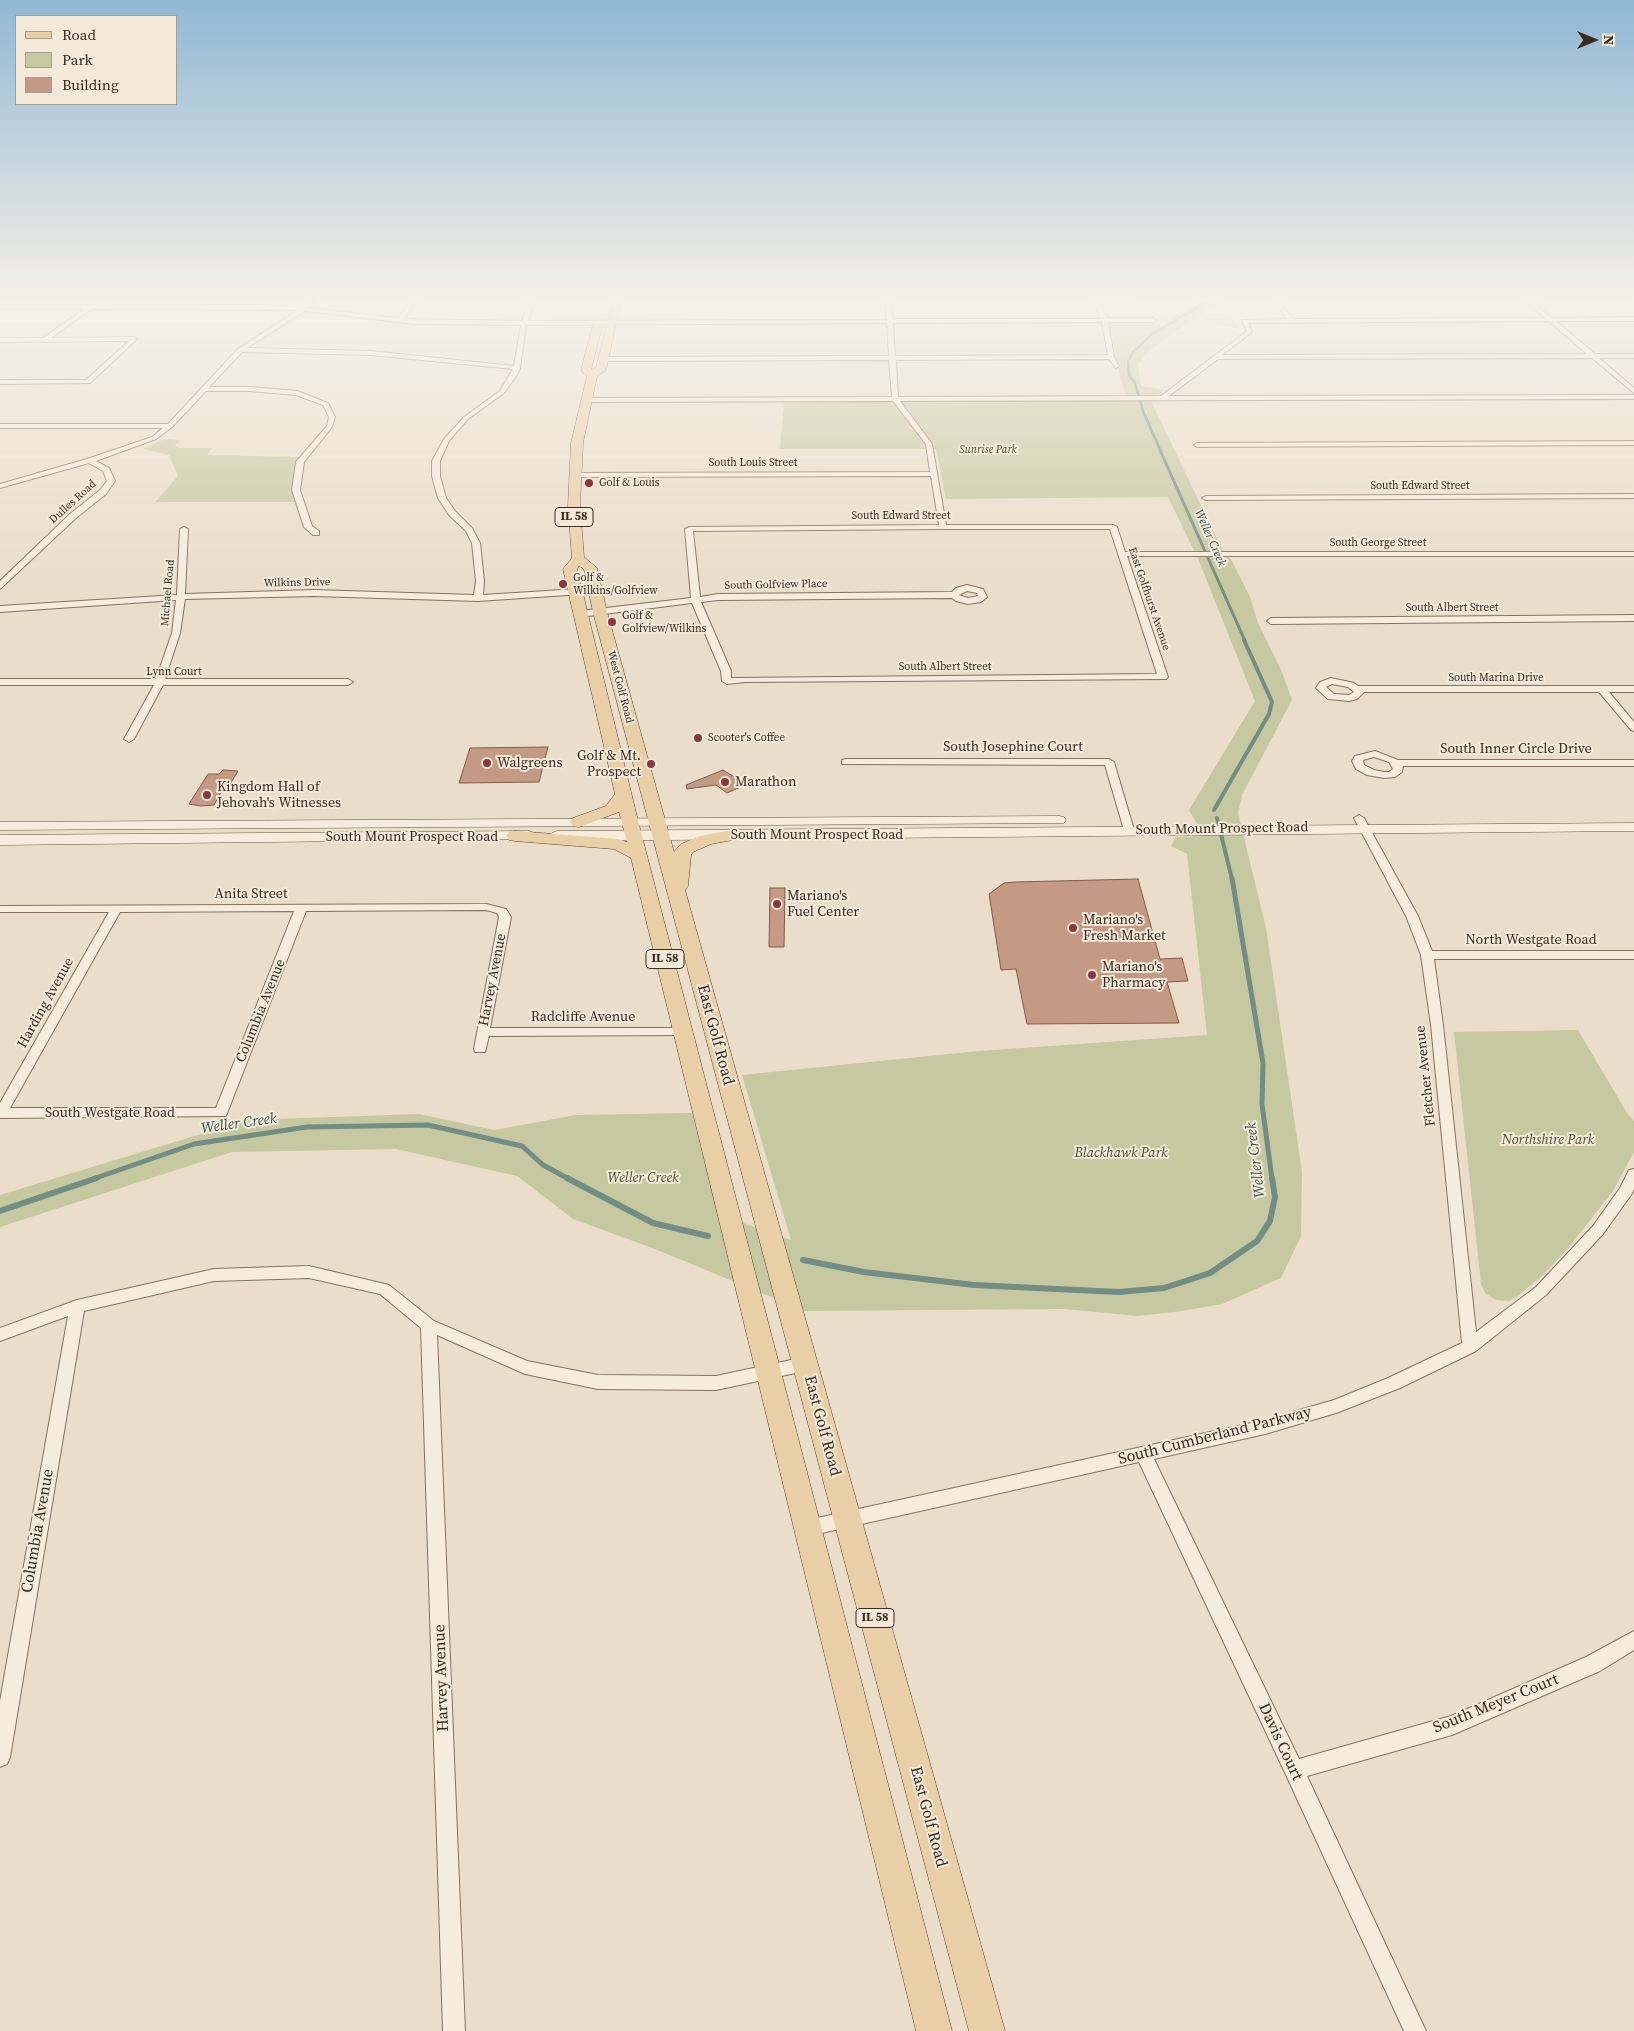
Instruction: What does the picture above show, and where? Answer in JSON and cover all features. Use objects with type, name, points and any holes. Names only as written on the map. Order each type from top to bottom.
[{"type":"main road","name":"West Golf Road","points":[[587,396],[577,443],[574,475],[574,521],[578,558],[570,569],[632,829]]},
{"type":"main road","name":"West Golf Road","points":[[578,558],[590,568],[594,591],[659,829]]},
{"type":"main road","points":[[579,822],[612,810],[624,794]]},
{"type":"main road","name":"South Mount Prospect Road","points":[[0,840],[515,836],[632,829],[1361,823],[1634,817]]},
{"type":"main road","name":"South Mount Prospect Road","points":[[0,826],[579,822],[632,829]]},
{"type":"main road","name":"South Mount Prospect Road","points":[[1361,823],[1634,826]]},
{"type":"main road","name":"South Mount Prospect Road","points":[[659,829],[727,836],[1127,825]]},
{"type":"main road","name":"East Golf Road","points":[[632,829],[770,1372],[934,2031]]},
{"type":"main road","name":"East Golf Road","points":[[659,829],[987,2031]]},
{"type":"main road","points":[[515,836],[611,843],[626,848],[639,856]]},
{"type":"main road","points":[[678,898],[682,854],[694,844],[727,836]]},
{"type":"street","name":"Dulles Road","points":[[90,461],[154,438],[170,426],[198,396]]},
{"type":"street","points":[[304,396],[326,404],[332,417],[330,426],[300,462],[296,490],[308,527],[316,533]]},
{"type":"street","points":[[478,598],[480,582],[476,543],[469,530],[452,513],[442,498],[436,476],[436,461],[446,440],[466,418],[497,396]]},
{"type":"street","points":[[895,396],[895,399],[929,444],[932,474],[943,527]]},
{"type":"street","points":[[586,400],[1634,397]]},
{"type":"street","points":[[0,426],[170,426]]},
{"type":"street","points":[[1197,445],[1634,443]]},
{"type":"street","points":[[0,486],[90,461]]},
{"type":"street","name":"Dulles Road","points":[[0,586],[73,516],[103,492],[111,481],[106,470],[90,461]]},
{"type":"street","name":"South Louis Street","points":[[574,475],[932,474]]},
{"type":"street","name":"South Edward Street","points":[[1206,498],[1634,496]]},
{"type":"street","name":"South Edward Street","points":[[696,601],[689,529],[1113,527]]},
{"type":"street","name":"East Golfhurst Avenue","points":[[1113,527],[1164,677]]},
{"type":"street","name":"Michael Road","points":[[129,739],[159,684],[176,634],[181,597],[184,529]]},
{"type":"street","name":"South George Street","points":[[1122,554],[1634,554]]},
{"type":"street","name":"Wilkins Drive","points":[[0,610],[181,597],[314,593],[478,598],[594,591]]},
{"type":"street","name":"South Golfview Place","points":[[580,614],[718,597],[954,595]]},
{"type":"street","name":"South Albert Street","points":[[696,601],[726,671],[727,681],[755,679],[1164,677]]},
{"type":"street","name":"South Albert Street","points":[[1271,621],[1634,618]]},
{"type":"street","name":"Lynn Court","points":[[0,682],[159,684],[348,682]]},
{"type":"street","name":"South Marina Drive","points":[[1358,689],[1634,689]]},
{"type":"street","points":[[1602,690],[1634,728]]},
{"type":"street","name":"South Josephine Court","points":[[846,762],[1109,762],[1127,825]]},
{"type":"street","name":"South Inner Circle Drive","points":[[1397,763],[1634,763]]},
{"type":"street","name":"Fletcher Avenue","points":[[1361,823],[1412,916],[1427,955],[1437,1025],[1470,1346]]},
{"type":"street","name":"Anita Street","points":[[0,909],[486,907],[502,910]]},
{"type":"street","name":"Harding Avenue","points":[[1,1113],[116,909]]},
{"type":"street","name":"Columbia Avenue","points":[[221,1113],[301,909]]},
{"type":"street","name":"Harvey Avenue","points":[[480,1049],[505,917],[502,910]]},
{"type":"street","name":"North Westgate Road","points":[[1427,955],[1634,955]]},
{"type":"street","name":"Radcliffe Avenue","points":[[483,1032],[684,1032]]},
{"type":"street","name":"South Westgate Road","points":[[1,1113],[221,1113]]},
{"type":"street","name":"South Cumberland Parkway","points":[[808,1528],[1265,1427],[1336,1406],[1394,1383],[1470,1346],[1541,1291],[1580,1251],[1626,1191],[1634,1174]]},
{"type":"street","points":[[0,1335],[77,1306],[214,1275],[309,1272],[384,1289],[429,1325],[525,1367],[598,1382],[716,1383],[805,1364]]},
{"type":"street","name":"Columbia Avenue","points":[[0,1757],[77,1306]]},
{"type":"street","name":"Harvey Avenue","points":[[429,1325],[454,2031]]},
{"type":"street","name":"Davis Court","points":[[1143,1454],[1294,1770],[1415,2031]]},
{"type":"street","name":"South Meyer Court","points":[[1294,1770],[1452,1724],[1593,1664],[1634,1640]]},
{"type":"green space","points":[[1126,396],[1154,396],[1149,397],[1222,549],[1232,561],[1250,597],[1258,623],[1282,672],[1292,700],[1242,795],[1238,813],[1266,928],[1302,1172],[1301,1236],[1281,1278],[1222,1304],[1138,1316],[1064,1309],[805,1311],[655,1249],[573,1219],[517,1176],[396,1149],[232,1152],[0,1227],[0,1195],[247,1120],[419,1114],[494,1130],[576,1115],[692,1113],[718,1214],[791,1240],[742,1075],[979,1051],[1207,1035],[1187,854],[1171,846],[1176,837],[1204,836],[1189,810],[1255,701],[1199,561],[1168,497],[946,499],[936,449],[780,449],[784,401],[1127,400]]},
{"type":"green space","points":[[164,439],[180,440],[175,445],[180,448],[212,448],[207,455],[299,457],[295,468],[293,490],[296,502],[155,502],[178,476],[169,455],[143,449]]},
{"type":"green space","name":"Northshire Park","points":[[1578,1030],[1627,1113],[1634,1121],[1634,1152],[1613,1191],[1570,1246],[1541,1277],[1516,1297],[1510,1301],[1496,1300],[1485,1293],[1481,1284],[1454,1032]]},
{"type":"building","name":"Walgreens","points":[[548,747],[539,782],[459,783],[470,748]]},
{"type":"building","name":"Kingdom Hall of Jehovah's Witnesses","points":[[223,770],[238,771],[229,786],[225,785],[214,805],[201,806],[189,804],[208,774],[219,774]]},
{"type":"building","name":"Marathon","points":[[723,770],[741,781],[737,783],[743,786],[727,793],[716,785],[687,789],[686,785]]},
{"type":"building","name":"Mariano's Fresh Market","points":[[1138,879],[1160,959],[1182,958],[1188,981],[1167,982],[1179,1023],[1027,1024],[1016,969],[1001,970],[989,894],[1004,883]]},
{"type":"building","name":"Mariano's Fuel Center","points":[[770,888],[785,888],[784,947],[769,947]]},
{"type":"waterway","name":"Weller Creek","points":[[1139,396],[1143,411],[1161,452]]},
{"type":"waterway","name":"Weller Creek","points":[[1160,450],[1245,641]]},
{"type":"waterway","name":"Weller Creek","points":[[1214,810],[1269,714],[1272,702],[1244,640]]},
{"type":"waterway","name":"Weller Creek","points":[[1217,818],[1232,879]]},
{"type":"waterway","name":"Weller Creek","points":[[1232,878],[1263,1063],[1262,1104],[1272,1179]]},
{"type":"waterway","name":"Weller Creek","points":[[93,1179],[194,1144],[307,1127],[428,1125],[522,1146],[543,1165],[569,1179]]},
{"type":"waterway","name":"Weller Creek","points":[[0,1211],[97,1178]]},
{"type":"waterway","name":"Weller Creek","points":[[567,1178],[653,1223],[708,1236]]},
{"type":"waterway","name":"Weller Creek","points":[[803,1260],[864,1272],[974,1285],[1119,1292],[1164,1288],[1210,1273],[1257,1241],[1270,1221],[1275,1197],[1272,1178]]},
{"type":"place","name":"Golf & Louis","points":[[589,483]]},
{"type":"place","name":"Golf & Wilkins/Golfview","points":[[563,584]]},
{"type":"place","name":"Golf & Golfview/Wilkins","points":[[612,622]]},
{"type":"place","name":"Scooter's Coffee","points":[[698,738]]},
{"type":"place","name":"Walgreens","points":[[487,763]]},
{"type":"place","name":"Golf & Mt. Prospect","points":[[651,764]]},
{"type":"place","name":"Marathon","points":[[725,782]]},
{"type":"place","name":"Kingdom Hall of Jehovah's Witnesses","points":[[207,795]]},
{"type":"place","name":"Mariano's Fuel Center","points":[[777,904]]},
{"type":"place","name":"Mariano's Fresh Market","points":[[1073,928]]},
{"type":"place","name":"Mariano's Pharmacy","points":[[1092,975]]},
{"type":"park label","name":"Sunrise Park","points":[[988,450]]},
{"type":"park label","name":"Blackhawk Park","points":[[1121,1153]]}]
